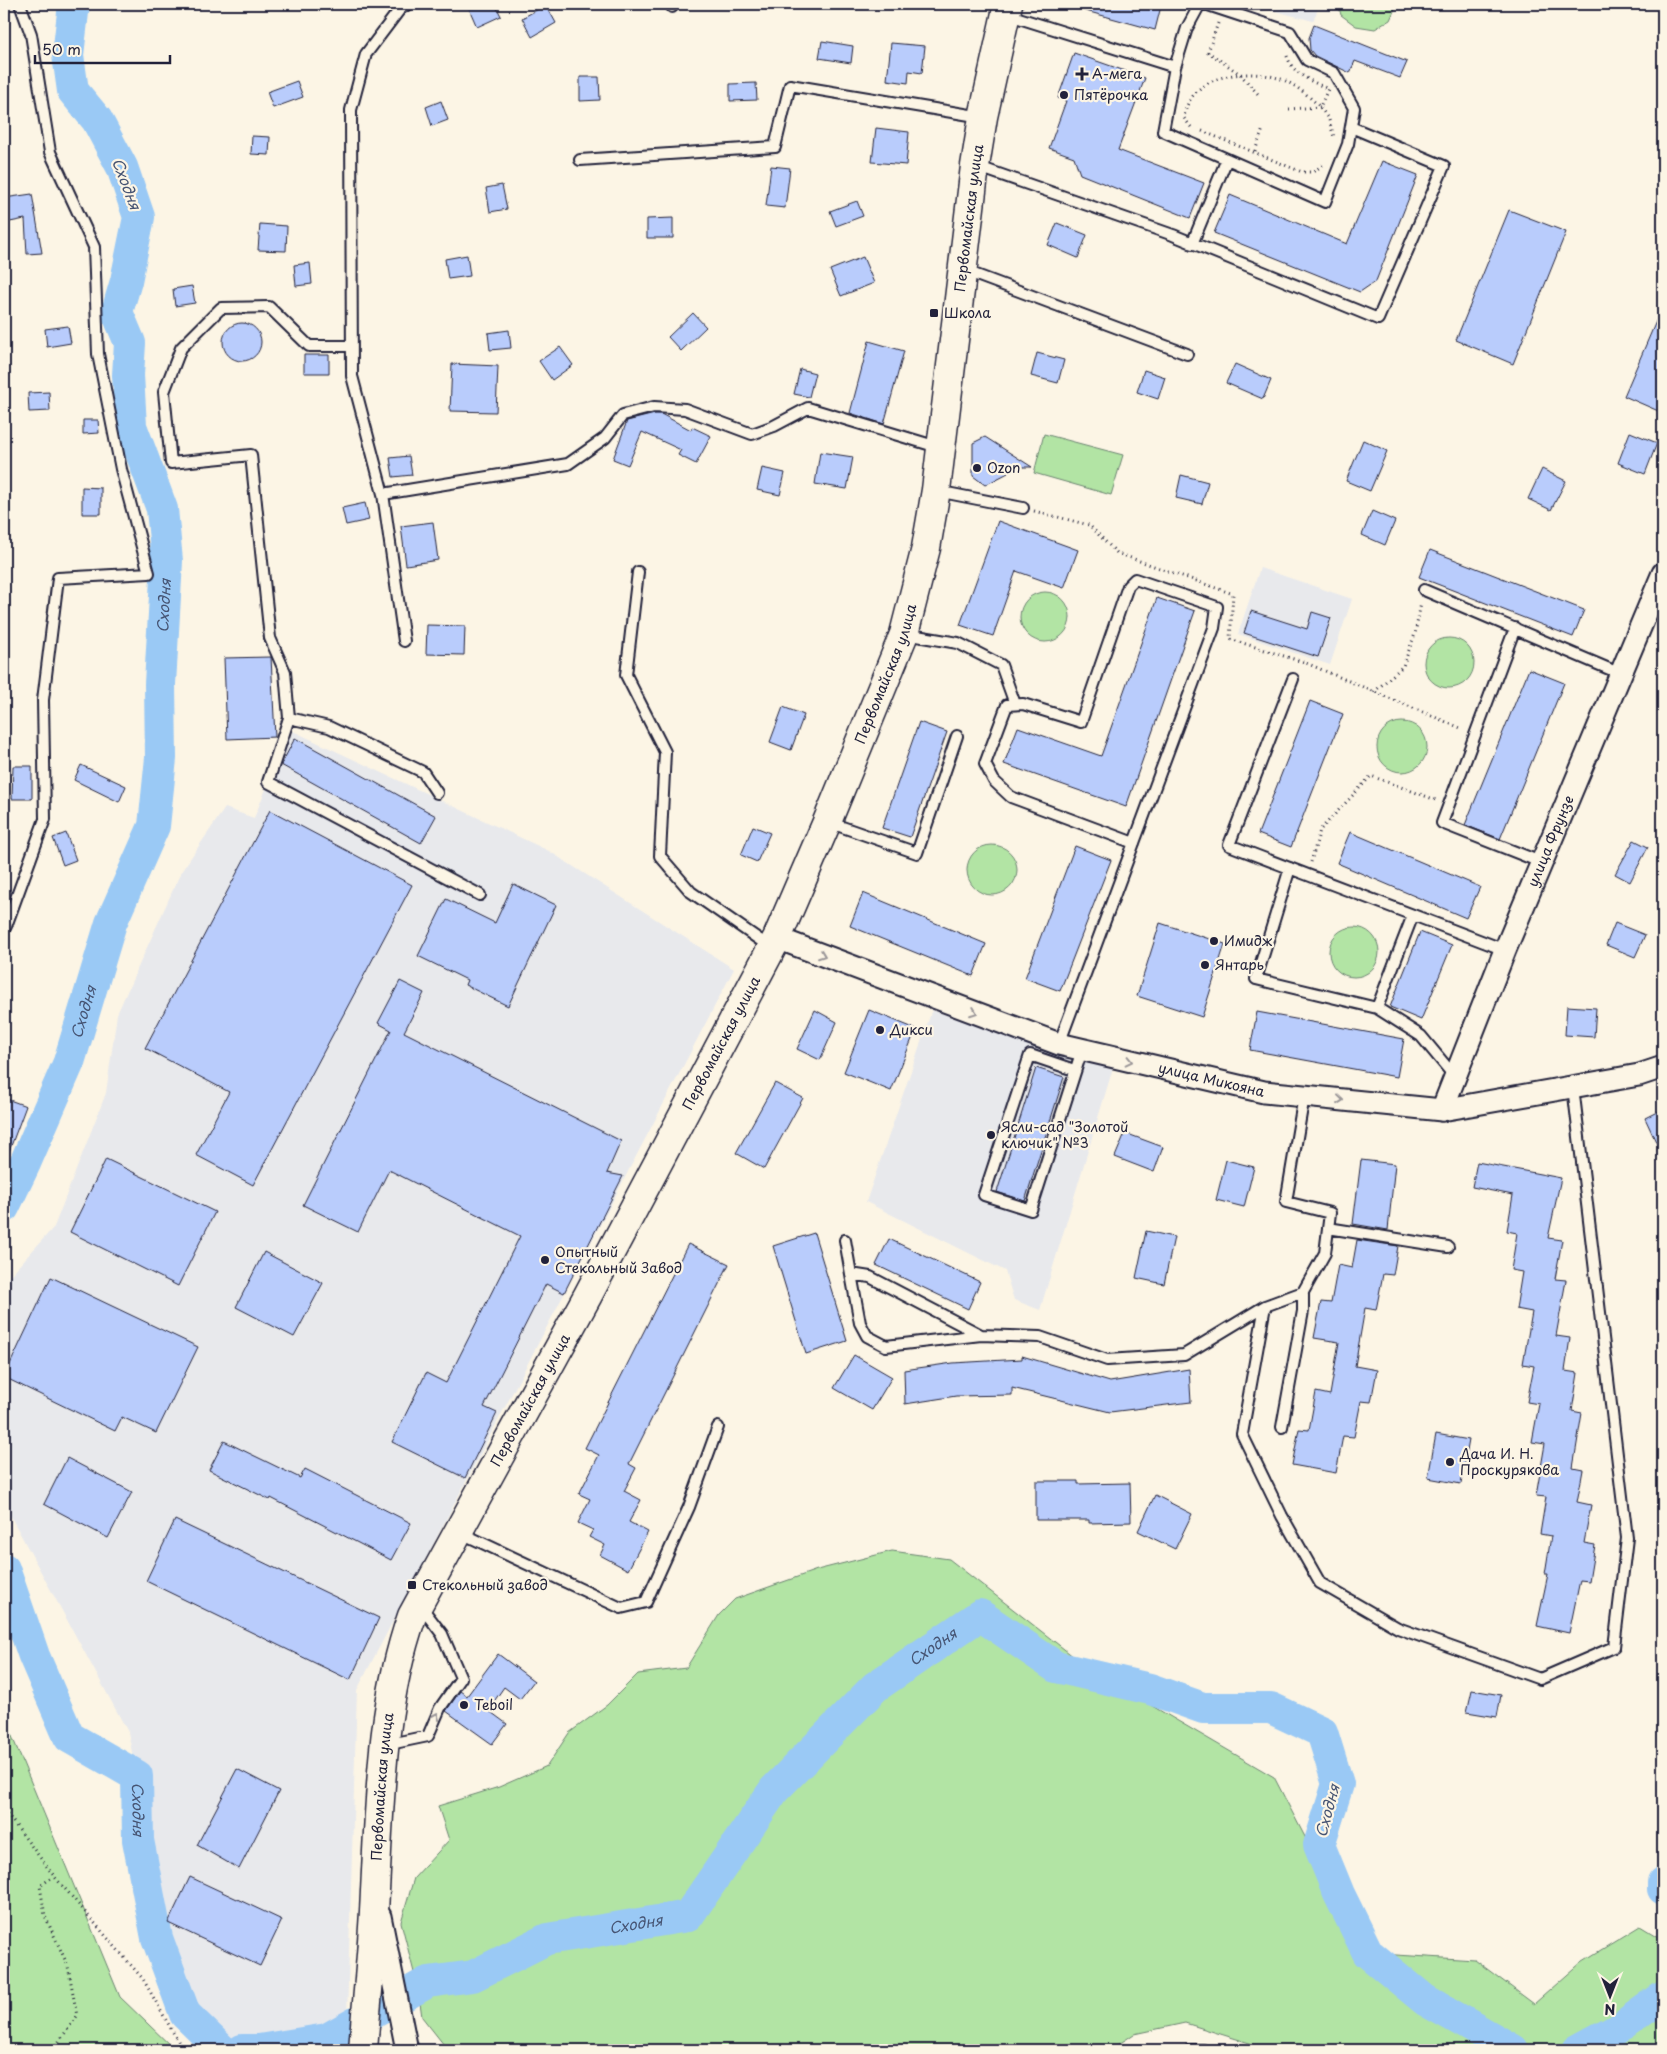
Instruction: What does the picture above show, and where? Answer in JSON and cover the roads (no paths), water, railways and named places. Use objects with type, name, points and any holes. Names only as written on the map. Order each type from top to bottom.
[{"type":"main road","name":"Первомайская улица","points":[[363,2050],[380,1968],[375,1893],[384,1745],[392,1688],[402,1644],[412,1616],[588,1295],[774,943],[827,822],[904,634],[926,548],[936,490],[975,166],[983,117],[1006,9]]},
{"type":"street","name":"улица Фрунзе","points":[[1442,1110],[1505,950],[1663,573]]},
{"type":"street","name":"улица Микояна","points":[[774,943],[1059,1044],[1264,1092],[1442,1110],[1639,1075],[1663,1067]]},
{"type":"street","points":[[380,1968],[402,2026],[407,2050]]},
{"type":"lane","points":[[4,926],[6,926],[45,818],[43,700],[58,578],[149,573],[121,469],[98,354],[94,248],[50,152],[31,34],[20,4]]},
{"type":"lane","points":[[404,641],[383,494],[352,376],[351,110],[366,54],[400,9],[408,4]]},
{"type":"lane","points":[[1200,4],[1187,28],[1175,67],[1163,131],[1325,202],[1348,144],[1354,108],[1334,74],[1307,60],[1290,32],[1205,4]]},
{"type":"lane","points":[[1006,9],[1175,67]]},
{"type":"lane","points":[[580,160],[774,147],[790,85],[983,117]]},
{"type":"lane","points":[[975,166],[1192,244],[1378,319],[1444,166],[1351,127]]},
{"type":"lane","points":[[1192,244],[1227,159]]},
{"type":"lane","points":[[962,269],[1187,354]]},
{"type":"lane","points":[[352,346],[309,346],[269,307],[221,308],[181,348],[164,392],[171,463],[251,456],[270,638],[285,672],[289,718],[268,782],[480,895]]},
{"type":"lane","points":[[383,494],[568,464],[605,438],[623,415],[654,407],[685,409],[752,434],[774,426],[808,408],[942,448]]},
{"type":"lane","points":[[936,490],[1023,508]]},
{"type":"lane","points":[[638,572],[626,675],[665,752],[660,856],[691,892],[774,943]]},
{"type":"lane","points":[[1059,1044],[1134,843],[1214,628],[1217,607],[1135,579],[1128,586],[1080,722],[1023,704],[1007,705],[985,764],[994,781],[1011,797],[1134,843]]},
{"type":"lane","points":[[1424,590],[1621,674]]},
{"type":"lane","points":[[1515,628],[1442,823],[1543,863]]},
{"type":"lane","points":[[904,634],[958,643],[1001,665],[1016,704]]},
{"type":"lane","points":[[1293,679],[1229,845],[1505,950]]},
{"type":"lane","points":[[289,718],[330,728],[423,772],[437,793]]},
{"type":"lane","points":[[827,822],[917,853],[957,736]]},
{"type":"lane","points":[[1290,868],[1256,979],[1377,1008],[1421,1036],[1455,1077]]},
{"type":"lane","points":[[1377,1008],[1413,915]]},
{"type":"lane","points":[[1074,1070],[1030,1055],[984,1195],[1031,1210],[1074,1070],[1082,1050]]},
{"type":"lane","points":[[1265,1306],[1242,1434],[1282,1516],[1320,1583],[1398,1628],[1540,1679],[1614,1647],[1627,1538],[1573,1087]]},
{"type":"lane","points":[[1282,1427],[1303,1311],[1303,1292],[1325,1253],[1330,1213],[1286,1202],[1304,1096]]},
{"type":"lane","points":[[1328,1228],[1448,1247]]},
{"type":"lane","points":[[845,1240],[860,1323],[867,1336],[886,1346],[981,1335],[1040,1337],[1107,1360],[1184,1355],[1265,1306],[1303,1292]]},
{"type":"lane","points":[[851,1274],[870,1277],[981,1335]]},
{"type":"lane","points":[[458,1531],[621,1608],[646,1602],[689,1507],[718,1427]]},
{"type":"lane","points":[[384,1745],[428,1736],[440,1708],[461,1678],[442,1634],[419,1604]]},
{"type":"lane","points":[[1190,2050],[1203,2050]]},
{"type":"waterway","name":"Сходня","points":[[4,1207],[69,1062],[111,923],[154,826],[161,758],[160,684],[167,561],[162,509],[131,426],[128,375],[130,343],[117,312],[126,281],[139,217],[122,167],[97,120],[73,91],[68,55],[74,4]]},
{"type":"waterway","name":"Сходня","points":[[4,1569],[34,1656],[69,1737],[137,1776],[138,1840],[157,1938],[185,2014],[222,2050]]},
{"type":"waterway","name":"Сходня","points":[[242,2050],[259,2050],[327,2039],[428,1982],[473,1976],[547,1939],[688,1916],[774,1790],[875,1687],[980,1615],[1056,1667],[1150,1689],[1203,1708],[1271,1708],[1322,1732],[1338,1784],[1319,1845],[1339,1894],[1368,1953],[1425,2000],[1513,2050]]},
{"type":"waterway","name":"Сходня","points":[[1663,1883],[1663,1889]]},
{"type":"waterway","name":"Сходня","points":[[1578,2050],[1624,2025],[1663,1997]]},
{"type":"place","name":"А-мега","points":[[1082,74]]},
{"type":"place","name":"Пятёрочка","points":[[1064,95]]},
{"type":"place","name":"Школа","points":[[934,313]]},
{"type":"place","name":"Ozon","points":[[977,468]]},
{"type":"place","name":"Имидж","points":[[1214,941]]},
{"type":"place","name":"Янтарь","points":[[1205,965]]},
{"type":"place","name":"Дикси","points":[[880,1030]]},
{"type":"place","name":"Ясли-сад \"Золотой ключик\" №3","points":[[991,1135]]},
{"type":"place","name":"Опытный Стекольный Завод","points":[[545,1260]]},
{"type":"place","name":"Дача И. Н. Проскурякова","points":[[1450,1462]]},
{"type":"place","name":"Стекольный завод","points":[[412,1585]]},
{"type":"place","name":"Teboil","points":[[464,1705]]}]
